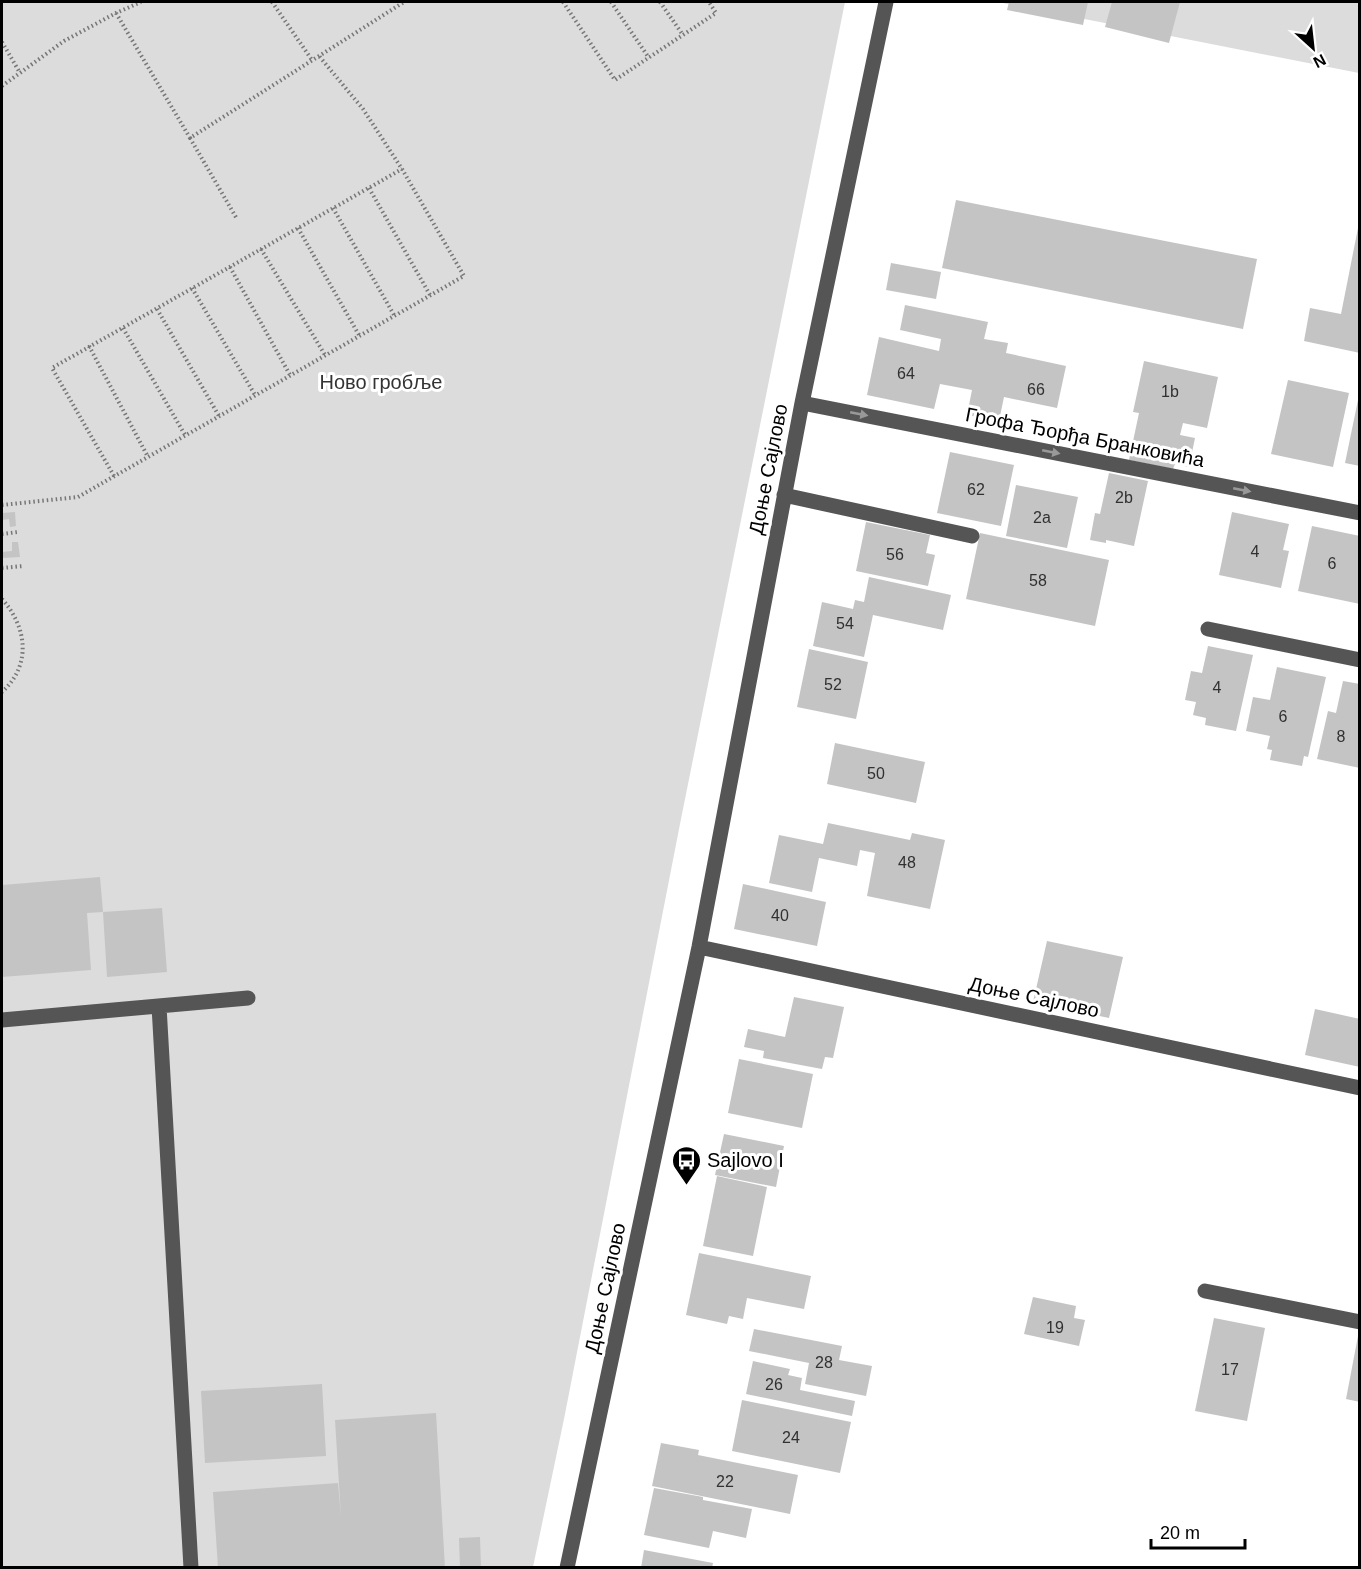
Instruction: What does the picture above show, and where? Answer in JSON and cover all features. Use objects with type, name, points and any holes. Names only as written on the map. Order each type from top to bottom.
[{"type":"street","name":"Доње Сајлово","points":[[567,1568],[699,947],[802,403],[886,2]]},
{"type":"street","name":"Грофа Ђорђа Бранковића","points":[[802,403],[1359,513]]},
{"type":"street","points":[[784,495],[972,536]]},
{"type":"street","points":[[1208,629],[1359,660]]},
{"type":"street","name":"Доње Сајлово","points":[[699,947],[1359,1088]]},
{"type":"street","points":[[2,1020],[248,998]]},
{"type":"street","points":[[159,1006],[190,1568]]},
{"type":"street","points":[[1205,1291],[1359,1322]]},
{"type":"path","points":[[2,86],[64,41],[131,3],[141,2]]},
{"type":"path","points":[[272,2],[312,60]]},
{"type":"path","points":[[190,138],[404,2]]},
{"type":"path","points":[[563,2],[615,80],[716,13],[709,2]]},
{"type":"path","points":[[612,2],[649,58]]},
{"type":"path","points":[[660,2],[683,35]]},
{"type":"path","points":[[116,12],[237,219]]},
{"type":"path","points":[[2,42],[20,73]]},
{"type":"path","points":[[2,505],[78,497],[464,276],[402,169],[363,109],[319,56]]},
{"type":"path","points":[[114,476],[51,368],[402,169]]},
{"type":"path","points":[[369,188],[430,295]]},
{"type":"path","points":[[333,208],[394,315]]},
{"type":"path","points":[[298,228],[359,335]]},
{"type":"path","points":[[261,249],[325,355]]},
{"type":"path","points":[[230,267],[290,375]]},
{"type":"path","points":[[192,288],[255,395]]},
{"type":"path","points":[[157,309],[219,416]]},
{"type":"path","points":[[123,328],[185,435]]},
{"type":"path","points":[[90,346],[148,457]]},
{"type":"path","points":[[2,534],[18,532]]},
{"type":"path","points":[[2,568],[22,566]]},
{"type":"path","points":[[2,599],[11,609],[21,630],[23,653],[14,677],[2,692]]},
{"type":"green space","name":"Ново гробље","points":[[2,2],[845,2],[533,1567],[2,1567]]},
{"type":"green space","points":[[998,2],[1359,2],[1359,73]]},
{"type":"building","points":[[1009,2],[1088,2],[1083,25],[1007,10]]},
{"type":"building","points":[[1112,2],[1180,2],[1169,43],[1105,27]]},
{"type":"building","points":[[956,200],[1257,259],[1243,329],[942,268]]},
{"type":"building","points":[[1358,228],[1360,353],[1304,341],[1310,308],[1341,314]]},
{"type":"building","points":[[891,263],[941,272],[936,299],[886,290]]},
{"type":"building","points":[[905,305],[988,322],[984,339],[1008,343],[1006,353],[1066,366],[1057,408],[1004,397],[999,421],[967,415],[972,390],[940,384],[934,409],[867,395],[879,337],[939,351],[941,339],[900,330]]},
{"type":"building","points":[[1144,361],[1218,377],[1207,428],[1183,423],[1180,435],[1195,438],[1189,467],[1175,464],[1173,469],[1129,460],[1139,413],[1133,412]]},
{"type":"building","points":[[1288,380],[1349,393],[1333,467],[1271,454]]},
{"type":"building","points":[[1358,400],[1360,400],[1360,466],[1345,463]]},
{"type":"building","points":[[950,452],[1014,465],[1001,526],[937,513]]},
{"type":"building","points":[[1109,473],[1148,481],[1134,546],[1106,540],[1106,543],[1090,540],[1095,513],[1100,514]]},
{"type":"building","points":[[1016,485],[1078,497],[1067,548],[1006,536]]},
{"type":"building","points":[[15,512],[16,526],[10,527],[9,519],[2,520],[2,513]]},
{"type":"building","points":[[1232,512],[1289,524],[1283,550],[1289,551],[1281,588],[1219,575]]},
{"type":"building","points":[[866,522],[930,535],[926,553],[935,555],[928,586],[856,571]]},
{"type":"building","points":[[1312,526],[1360,536],[1360,604],[1298,591]]},
{"type":"building","points":[[980,533],[1109,560],[1095,626],[966,599]]},
{"type":"building","points":[[12,542],[18,542],[20,557],[2,558],[2,552],[12,551]]},
{"type":"building","points":[[869,577],[951,595],[943,630],[873,615],[864,657],[813,646],[822,602],[853,609],[855,600],[864,602]]},
{"type":"building","points":[[1208,646],[1253,655],[1236,731],[1205,725],[1206,718],[1193,715],[1196,702],[1185,700],[1191,671],[1202,673]]},
{"type":"building","points":[[809,649],[868,662],[856,719],[797,707]]},
{"type":"building","points":[[1277,667],[1326,677],[1308,757],[1304,756],[1302,766],[1270,760],[1272,750],[1267,749],[1270,736],[1246,731],[1253,697],[1270,700]]},
{"type":"building","points":[[1343,681],[1360,684],[1360,768],[1317,759],[1328,711],[1336,713]]},
{"type":"building","points":[[835,743],[925,762],[916,803],[827,784]]},
{"type":"building","points":[[828,823],[910,840],[912,833],[945,840],[930,909],[867,896],[875,853],[860,850],[857,866],[819,858],[812,892],[769,883],[779,835],[823,844]]},
{"type":"building","points":[[100,877],[103,912],[87,913],[91,970],[2,977],[2,885]]},
{"type":"building","points":[[743,884],[826,902],[817,946],[734,929]]},
{"type":"building","points":[[162,908],[167,972],[107,977],[103,912]]},
{"type":"building","points":[[1047,941],[1123,957],[1109,1018],[1033,1002]]},
{"type":"building","points":[[794,997],[844,1007],[833,1058],[825,1057],[822,1069],[763,1058],[764,1051],[744,1047],[748,1029],[785,1037]]},
{"type":"building","points":[[1315,1009],[1360,1019],[1360,1067],[1305,1055]]},
{"type":"building","points":[[739,1059],[813,1074],[802,1128],[728,1113]]},
{"type":"building","points":[[724,1134],[784,1146],[776,1187],[715,1175]]},
{"type":"building","points":[[717,1176],[767,1187],[753,1256],[703,1246]]},
{"type":"building","points":[[699,1253],[811,1276],[804,1309],[747,1298],[743,1319],[729,1316],[727,1324],[686,1315]]},
{"type":"building","points":[[1033,1297],[1076,1306],[1074,1318],[1085,1320],[1079,1346],[1024,1334]]},
{"type":"building","points":[[1214,1318],[1265,1328],[1247,1421],[1195,1411]]},
{"type":"building","points":[[754,1329],[842,1346],[839,1360],[872,1366],[866,1396],[805,1384],[809,1363],[749,1351]]},
{"type":"building","points":[[1358,1336],[1360,1336],[1360,1402],[1346,1399]]},
{"type":"building","points":[[753,1361],[790,1369],[788,1375],[802,1378],[800,1390],[855,1401],[852,1416],[746,1394]]},
{"type":"building","points":[[322,1384],[326,1456],[205,1463],[201,1391]]},
{"type":"building","points":[[742,1400],[851,1422],[840,1473],[732,1451]]},
{"type":"building","points":[[436,1413],[445,1568],[218,1568],[213,1492],[338,1483],[341,1517],[335,1420]]},
{"type":"building","points":[[661,1443],[699,1450],[698,1455],[798,1475],[790,1514],[652,1486]]},
{"type":"building","points":[[654,1488],[752,1509],[746,1538],[713,1531],[709,1548],[644,1535]]},
{"type":"building","points":[[480,1537],[481,1568],[460,1568],[459,1538]]},
{"type":"building","points":[[644,1550],[713,1563],[712,1568],[641,1568]]},
{"type":"place","name":"Sajlovo I","points":[[686,1186]]}]
